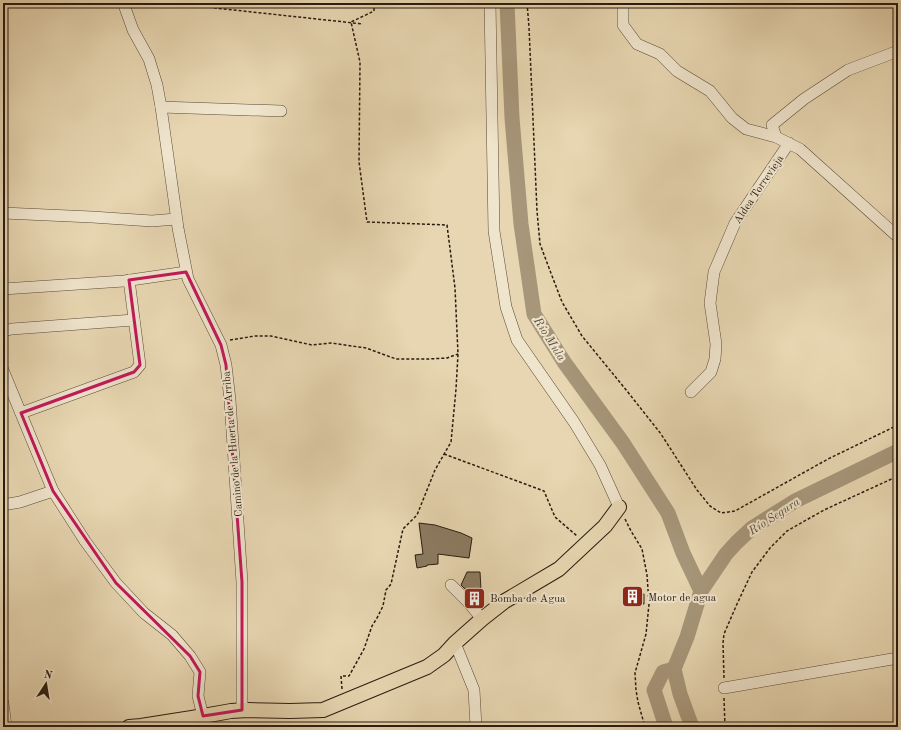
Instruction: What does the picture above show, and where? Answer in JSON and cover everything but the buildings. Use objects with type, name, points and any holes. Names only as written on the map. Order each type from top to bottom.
[{"type":"main road","points":[[129,727],[242,710],[323,710],[427,668],[444,655],[482,619],[505,601],[559,569],[604,526],[619,507]]},
{"type":"street","name":"Camino de la Huerta de Arriba","points":[[124,3],[133,30],[149,59],[157,85],[176,219],[186,272],[188,279],[221,345],[226,365],[230,400],[242,582],[242,710]]},
{"type":"street","points":[[490,3],[494,231],[506,307],[517,340],[577,428],[600,465],[619,507]]},
{"type":"street","points":[[622,3],[623,25],[637,44],[660,54],[676,70],[710,91],[732,118],[746,129],[776,137],[800,149],[898,237]]},
{"type":"street","points":[[776,137],[772,125],[804,99],[848,70],[898,51]]},
{"type":"street","points":[[161,107],[281,111]]},
{"type":"street","name":"Aldea Torrevieja","points":[[691,392],[711,372],[716,359],[716,344],[710,303],[714,272],[735,223],[789,143]]},
{"type":"street","points":[[3,213],[152,221],[176,219]]},
{"type":"street","points":[[3,289],[129,280],[186,272]]},
{"type":"street","points":[[21,414],[134,372],[140,365],[129,280]]},
{"type":"street","points":[[3,331],[134,320]]},
{"type":"street","points":[[3,370],[53,491],[85,541],[116,583],[144,612],[172,635],[190,656],[200,672],[198,696],[203,716]]},
{"type":"street","points":[[3,505],[20,502],[53,491]]},
{"type":"street","points":[[450,585],[482,619]]},
{"type":"street","points":[[455,643],[474,690],[476,727]]},
{"type":"street","points":[[724,688],[898,658]]},
{"type":"street","points":[[3,703],[6,727]]},
{"type":"path","points":[[169,3],[363,24]]},
{"type":"path","points":[[351,22],[374,11],[374,3]]},
{"type":"path","points":[[527,3],[537,211],[540,244],[562,302],[582,336],[661,434],[697,490],[710,506],[720,514],[735,512],[828,459],[898,425]]},
{"type":"path","points":[[344,701],[341,676],[349,676],[364,649],[372,626],[383,606],[386,590],[391,584],[403,529],[417,515],[434,470],[451,442],[458,354],[455,288],[447,225],[367,222],[359,162],[360,62],[351,22]]},
{"type":"path","points":[[219,342],[255,336],[271,336],[312,345],[331,343],[366,348],[396,358],[447,358],[458,354]]},
{"type":"path","points":[[444,454],[544,491],[555,517],[586,544]]},
{"type":"path","points":[[725,727],[724,634],[752,572],[770,548],[787,532],[824,510],[898,476]]},
{"type":"path","points":[[619,507],[642,549],[647,575],[649,604],[647,627],[635,673],[638,702],[645,727]]},
{"type":"highlighted area","points":[[186,272],[221,345],[226,365],[242,582],[242,710],[203,716],[198,696],[200,672],[190,656],[116,583],[53,491],[21,413],[134,372],[140,365],[129,280]]},
{"type":"waterway","name":"Río Mula","points":[[507,3],[512,118],[521,224],[534,314],[564,362],[623,443],[668,513],[683,553],[701,591]]},
{"type":"waterway","name":"Río Segura","points":[[666,727],[654,690],[663,672],[674,669],[687,637],[701,591],[726,554],[752,528],[795,501],[898,451]]},
{"type":"waterway","points":[[674,669],[680,694],[692,727]]},
{"type":"place","name":"Motor de agua","points":[[632,597]]},
{"type":"place","name":"Bomba de Agua","points":[[474,598]]}]
